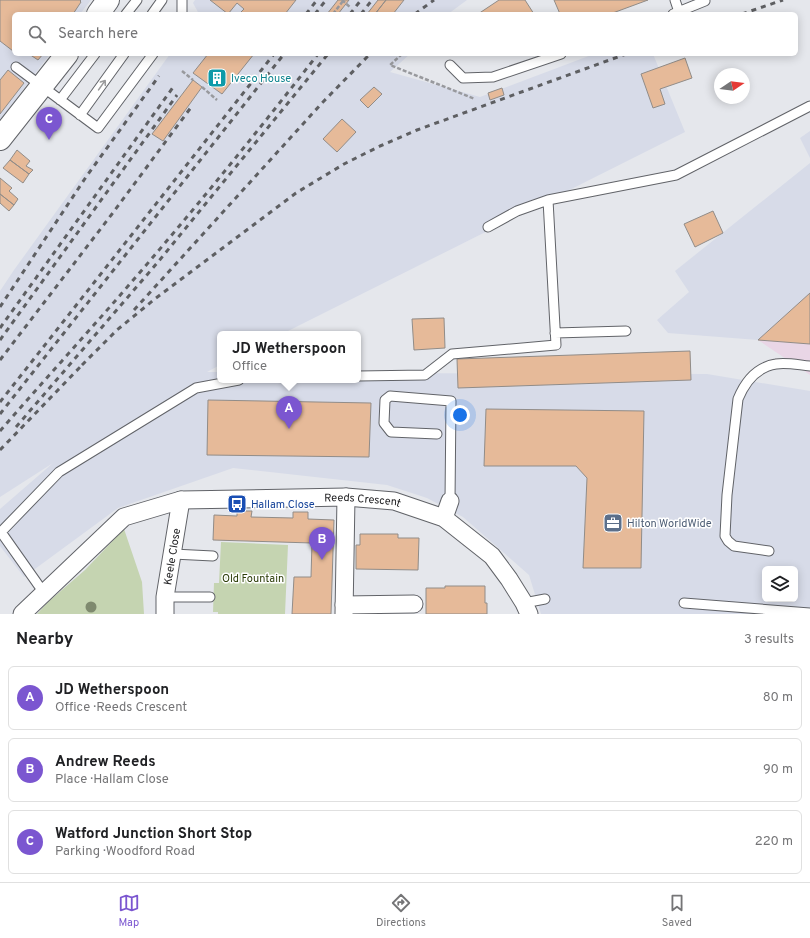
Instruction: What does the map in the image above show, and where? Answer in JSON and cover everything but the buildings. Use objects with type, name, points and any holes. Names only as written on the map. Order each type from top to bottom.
[{"type":"street","points":[[99,12],[108,0]]},
{"type":"street","points":[[0,139],[65,56]]},
{"type":"street","points":[[346,497],[344,609],[414,604]]},
{"type":"street","name":"Reeds Crescent","points":[[22,614],[124,517],[181,500],[346,497],[394,501],[444,518],[492,556],[509,578],[526,609]]},
{"type":"street","name":"Keele Close","points":[[165,614],[166,597],[181,500]]},
{"type":"street","points":[[444,518],[450,501]]},
{"type":"lane","points":[[128,12],[137,0]]},
{"type":"lane","points":[[153,12],[162,0]]},
{"type":"lane","points":[[675,0],[676,12]]},
{"type":"lane","points":[[181,1],[182,12]]},
{"type":"lane","points":[[678,12],[705,1]]},
{"type":"lane","points":[[60,100],[94,56]]},
{"type":"lane","points":[[80,115],[123,56]]},
{"type":"lane","points":[[16,66],[41,87],[98,128],[152,56]]},
{"type":"lane","points":[[450,66],[463,78],[494,77],[555,56]]},
{"type":"lane","points":[[488,227],[517,211],[548,200],[676,175],[810,106]]},
{"type":"lane","points":[[361,376],[425,375],[452,354],[556,345],[548,200]]},
{"type":"lane","points":[[555,333],[626,331]]},
{"type":"lane","points":[[769,551],[734,546],[725,536],[726,495],[738,399],[748,380],[757,372],[767,367],[785,363],[810,366]]},
{"type":"lane","points":[[44,593],[1,532],[59,472],[196,388],[224,383]]},
{"type":"lane","points":[[437,434],[390,432],[384,423],[385,400],[390,396],[451,401],[450,501]]},
{"type":"lane","points":[[173,554],[213,556]]},
{"type":"lane","points":[[166,597],[210,597]]},
{"type":"lane","points":[[526,609],[545,599]]},
{"type":"lane","points":[[684,603],[805,613]]},
{"type":"path","points":[[334,12],[342,1],[351,8]]},
{"type":"path","points":[[400,56],[390,65],[475,99]]},
{"type":"path","points":[[182,72],[193,80]]},
{"type":"path","points":[[202,87],[217,100]]},
{"type":"shaded area","points":[[0,0],[91,0],[82,12],[12,12],[12,56],[48,56],[0,120]]},
{"type":"shaded area","points":[[195,0],[467,0],[451,12],[198,12],[193,3]]},
{"type":"shaded area","points":[[169,56],[408,56],[390,72],[480,97],[589,56],[654,56],[685,132],[288,331],[217,331],[217,367],[207,372],[217,372],[217,383],[361,383],[361,373],[707,374],[810,391],[810,614],[541,614],[529,575],[463,517],[427,498],[387,485],[233,468],[118,508],[24,577],[0,546],[0,509],[53,463],[0,497],[0,291]]},
{"type":"shaded area","points":[[810,131],[810,158],[800,138]]},
{"type":"shaded area","points":[[810,163],[810,293],[758,340],[668,333],[657,320],[689,292],[675,271]]},
{"type":"shaded area","points":[[810,293],[810,375],[758,340]]},
{"type":"green space","points":[[124,529],[142,582],[144,614],[37,614],[48,602],[85,570]]},
{"type":"green space","name":"Old Fountain","points":[[221,542],[288,545],[285,614],[218,614],[218,612],[213,612],[214,583],[219,583]]},
{"type":"railway","points":[[308,12],[317,0]]},
{"type":"railway","points":[[317,12],[326,0]]},
{"type":"railway","points":[[352,12],[361,0]]},
{"type":"railway","points":[[363,12],[372,0]]},
{"type":"railway","points":[[418,12],[434,0]]},
{"type":"railway","points":[[748,12],[783,0]]},
{"type":"railway","points":[[0,402],[272,56]]},
{"type":"railway","points":[[0,414],[282,56]]},
{"type":"railway","points":[[0,431],[172,234],[246,145],[316,56]]},
{"type":"railway","points":[[16,427],[158,262],[326,56]]},
{"type":"railway","points":[[134,310],[322,103],[368,56]]},
{"type":"railway","points":[[82,365],[117,330],[156,298],[296,193],[344,164],[417,130],[620,56]]},
{"type":"railway","points":[[0,307],[86,177],[159,76]]},
{"type":"railway","points":[[0,328],[174,86]]},
{"type":"railway","points":[[0,340],[177,95]]},
{"type":"railway","points":[[0,360],[112,214],[192,106]]},
{"type":"railway","points":[[0,450],[85,362]]},
{"type":"place","name":"Iveco House","points":[[217,78]]},
{"type":"place","name":"Watford Junction Short Stop","points":[[49,140]]},
{"type":"place","name":"JD Wetherspoon","points":[[289,429]]},
{"type":"place","name":"Hallam Close","points":[[237,504]]},
{"type":"place","name":"Hilton WorldWide","points":[[613,523]]},
{"type":"place","name":"Andrew Reeds","points":[[322,560]]}]
